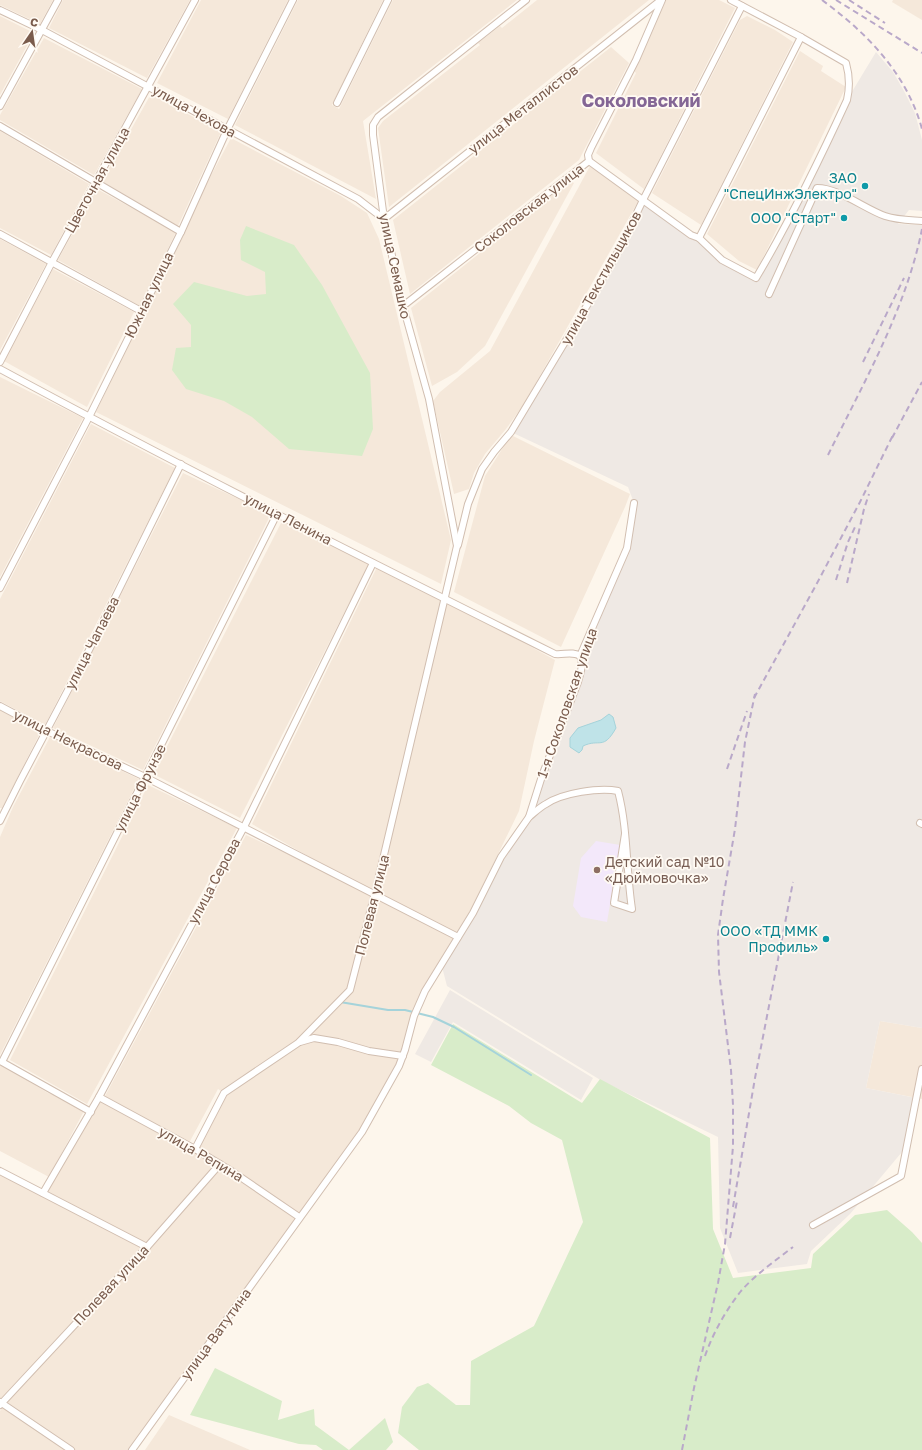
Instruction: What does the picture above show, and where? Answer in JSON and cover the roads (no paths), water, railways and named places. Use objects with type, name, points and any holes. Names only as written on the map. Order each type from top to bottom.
[{"type":"street","points":[[0,106],[58,0]]},
{"type":"street","name":"Цветочная улица","points":[[0,362],[95,182],[195,0]]},
{"type":"street","name":"Южная улица","points":[[0,588],[89,417],[181,232],[228,130],[293,0]]},
{"type":"street","points":[[337,103],[388,0]]},
{"type":"street","name":"улица Семашко","points":[[444,599],[458,546],[429,399],[403,306],[384,219],[372,135],[373,125],[378,117],[526,0]]},
{"type":"street","name":"улица Металлистов","points":[[384,219],[662,0]]},
{"type":"street","name":"Соколовская улица","points":[[403,306],[589,161],[588,155],[591,148],[636,60],[662,0]]},
{"type":"street","points":[[589,161],[691,235],[699,238],[722,260],[756,278],[808,184],[847,100],[850,89],[850,77],[846,63],[801,36],[731,0]]},
{"type":"street","name":"улица Текстильщиков","points":[[458,546],[468,504],[482,469],[511,432],[555,361],[619,250],[742,6]]},
{"type":"street","name":"улица Чехова","points":[[0,10],[42,30],[358,199],[384,219]]},
{"type":"street","points":[[699,238],[801,36]]},
{"type":"street","points":[[0,126],[181,232]]},
{"type":"street","points":[[769,294],[817,188],[824,188],[848,198],[884,216],[898,220],[922,221]]},
{"type":"street","points":[[0,234],[141,311]]},
{"type":"street","name":"улица Ленина","points":[[0,369],[89,417],[277,514],[555,654],[566,655],[574,653],[580,656]]},
{"type":"street","name":"улица Чапаева","points":[[0,822],[2,813],[88,652],[181,464]]},
{"type":"street","name":"1-я Соколовская улица","points":[[403,1056],[415,1013],[425,992],[472,913],[501,857],[529,817],[542,776],[578,682],[582,669],[582,661],[580,656],[627,548],[634,503]]},
{"type":"street","name":"улица Фрунзе","points":[[91,1112],[2,1062],[277,514]]},
{"type":"street","name":"улица Серова","points":[[43,1193],[91,1112],[244,827],[374,563]]},
{"type":"street","name":"Полевая улица","points":[[191,1147],[224,1094],[298,1043],[350,990],[375,893],[444,599]]},
{"type":"street","name":"улица Некрасова","points":[[0,706],[47,731],[146,777],[375,893],[458,937]]},
{"type":"street","points":[[529,817],[546,803],[561,796],[608,789],[618,791],[622,806],[625,834],[628,882],[632,909],[614,903],[625,834]]},
{"type":"street","points":[[298,1043],[314,1038],[338,1042],[369,1051],[403,1056]]},
{"type":"street","name":"улица Ватутина","points":[[132,1450],[299,1217],[362,1132],[399,1066],[403,1056]]},
{"type":"street","points":[[813,1225],[901,1176],[922,1070]]},
{"type":"street","name":"улица Репина","points":[[98,1097],[220,1164],[299,1217]]},
{"type":"street","name":"Полевая улица","points":[[1,1403],[147,1247],[220,1164]]},
{"type":"street","points":[[0,1171],[147,1247]]},
{"type":"street","points":[[1,1403],[71,1450]]},
{"type":"water","points":[[609,714],[613,717],[616,728],[608,739],[601,743],[583,746],[579,753],[570,747],[570,738],[578,728],[601,720]]},
{"type":"waterway","points":[[340,1002],[388,1010],[405,1010],[433,1017],[454,1027],[531,1075]]},
{"type":"railway","points":[[822,0],[854,26],[883,56],[896,73],[906,90],[922,129]]},
{"type":"railway","points":[[836,0],[922,53]]},
{"type":"railway","points":[[849,0],[885,23]]},
{"type":"railway","points":[[828,455],[869,373],[895,316],[906,288],[922,229]]},
{"type":"railway","points":[[863,362],[904,278]]},
{"type":"railway","points":[[892,438],[922,382]]},
{"type":"railway","points":[[754,698],[860,502],[894,433]]},
{"type":"railway","points":[[847,583],[864,509],[869,494]]},
{"type":"railway","points":[[836,580],[848,542],[855,527]]},
{"type":"railway","points":[[682,1450],[725,1244],[733,1146],[733,1105],[731,1070],[719,972],[718,935],[735,829],[745,742],[755,694]]},
{"type":"railway","points":[[727,769],[747,711]]},
{"type":"railway","points":[[733,1207],[755,1078],[793,882]]},
{"type":"railway","points":[[730,1238],[737,1201]]},
{"type":"railway","points":[[705,1356],[720,1322],[741,1291],[759,1273],[793,1247]]},
{"type":"place","name":"ЗАО \"СпецИнжЭлектро\"","points":[[865,186]]},
{"type":"place","name":"ООО \"Старт\"","points":[[844,218]]},
{"type":"place","name":"Детский сад №10 «Дюймовочка»","points":[[597,870]]},
{"type":"place","name":"ООО «ТД ММК Профиль»","points":[[826,939]]},
{"type":"district","name":"Соколовский","points":[[641,101]]}]
